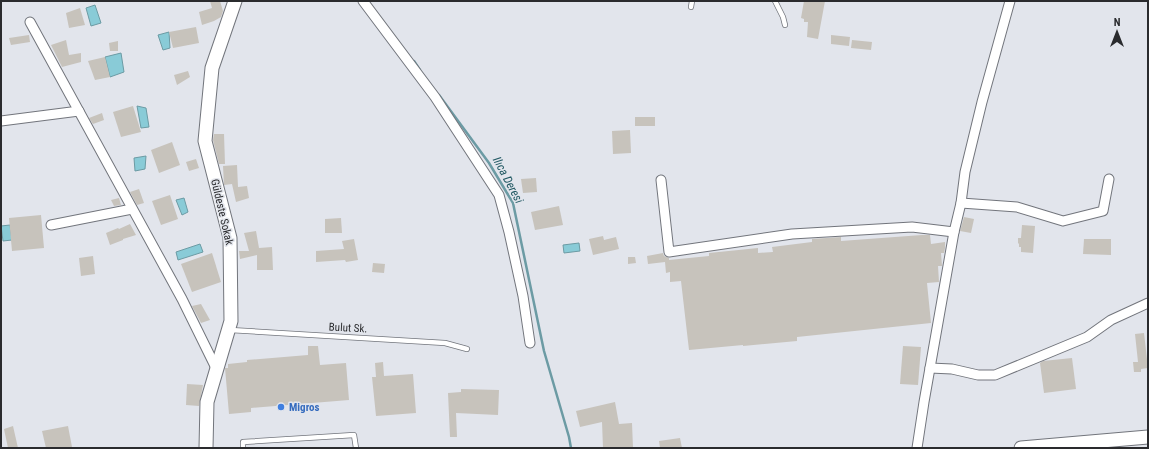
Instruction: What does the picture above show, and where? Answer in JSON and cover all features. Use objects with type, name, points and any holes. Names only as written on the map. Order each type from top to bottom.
[{"type":"street","name":"Güldeste Sokak","points":[[206,448],[207,402],[231,321],[230,238],[205,141],[212,68],[235,1]]},
{"type":"street","points":[[362,1],[435,97],[499,195],[523,296],[530,343]]},
{"type":"street","points":[[917,448],[954,232],[961,203],[966,165],[1010,1]]},
{"type":"street","points":[[30,22],[182,299],[217,370]]},
{"type":"street","points":[[1,121],[79,111]]},
{"type":"street","points":[[961,203],[1017,207],[1063,221],[1103,211],[1109,179]]},
{"type":"street","points":[[661,180],[669,252],[792,234],[912,228],[954,232]]},
{"type":"street","points":[[51,225],[132,209]]},
{"type":"street","points":[[930,368],[952,369],[978,375],[995,375],[1087,337],[1111,320],[1148,303]]},
{"type":"street","points":[[1021,448],[1148,437]]},
{"type":"lane","points":[[691,7],[692,1]]},
{"type":"lane","points":[[775,1],[785,25]]},
{"type":"lane","name":"Bulut Sk.","points":[[228,330],[446,343],[467,349]]},
{"type":"lane","points":[[243,448],[243,442],[354,434],[356,448]]},
{"type":"water","points":[[95,5],[101,23],[91,26],[86,8]]},
{"type":"water","points":[[169,32],[170,48],[163,50],[158,35]]},
{"type":"water","points":[[121,53],[124,72],[110,77],[105,57]]},
{"type":"water","points":[[137,106],[146,108],[149,127],[141,128]]},
{"type":"water","points":[[146,156],[145,169],[135,171],[134,158]]},
{"type":"water","points":[[184,198],[188,212],[182,215],[176,200]]},
{"type":"water","points":[[10,225],[12,240],[3,241],[1,226]]},
{"type":"water","points":[[579,243],[580,251],[564,253],[563,245]]},
{"type":"water","points":[[200,244],[203,252],[178,260],[176,252]]},
{"type":"building","points":[[210,1],[220,1],[223,11],[221,17],[202,25],[199,12],[212,8]]},
{"type":"building","points":[[804,1],[825,1],[818,39],[807,37],[808,22],[804,22],[804,19],[801,18]]},
{"type":"building","points":[[80,8],[85,25],[69,28],[66,13]]},
{"type":"building","points":[[196,27],[199,43],[173,48],[169,32]]},
{"type":"building","points":[[29,35],[30,42],[11,45],[9,38]]},
{"type":"building","points":[[831,35],[850,37],[849,46],[831,44]]},
{"type":"building","points":[[66,40],[69,55],[81,53],[81,62],[62,67],[51,45]]},
{"type":"building","points":[[852,40],[872,42],[871,50],[851,48]]},
{"type":"building","points":[[118,41],[118,51],[110,51],[109,43]]},
{"type":"building","points":[[105,57],[110,77],[95,80],[88,61]]},
{"type":"building","points":[[188,71],[190,77],[177,85],[174,75]]},
{"type":"building","points":[[133,106],[141,132],[121,137],[113,112]]},
{"type":"building","points":[[102,113],[104,120],[93,124],[89,118]]},
{"type":"building","points":[[635,117],[655,117],[655,126],[635,126]]},
{"type":"building","points":[[630,130],[631,153],[613,154],[612,131]]},
{"type":"building","points":[[214,134],[224,134],[225,164],[219,164],[213,140]]},
{"type":"building","points":[[172,142],[180,165],[159,173],[151,150]]},
{"type":"building","points":[[196,159],[199,168],[189,171],[186,162]]},
{"type":"building","points":[[237,165],[238,187],[247,186],[249,198],[236,202],[232,184],[224,185],[223,166]]},
{"type":"building","points":[[536,178],[537,192],[523,193],[521,179]]},
{"type":"building","points":[[139,189],[144,203],[137,205],[130,192]]},
{"type":"building","points":[[170,195],[178,219],[161,225],[152,201]]},
{"type":"building","points":[[119,198],[121,205],[114,206],[111,200]]},
{"type":"building","points":[[559,206],[563,225],[535,230],[531,212]]},
{"type":"building","points":[[41,215],[44,248],[12,251],[9,218]]},
{"type":"building","points":[[964,217],[974,219],[971,233],[960,231]]},
{"type":"building","points":[[341,218],[342,233],[325,233],[325,219]]},
{"type":"building","points":[[130,224],[136,235],[110,245],[106,233]]},
{"type":"building","points":[[1022,225],[1035,226],[1033,253],[1021,252],[1021,247],[1019,247],[1018,238],[1021,238]]},
{"type":"building","points":[[256,231],[259,248],[272,247],[273,270],[257,270],[257,255],[240,259],[239,251],[249,251],[244,233]]},
{"type":"building","points":[[930,235],[931,244],[945,242],[944,253],[941,253],[942,266],[938,266],[939,282],[927,283],[931,323],[797,337],[797,341],[743,346],[689,350],[681,281],[670,282],[670,272],[666,273],[665,262],[648,264],[647,256],[663,253],[664,256],[669,258],[669,260],[709,256],[709,253],[758,248],[758,253],[773,252],[772,247],[812,242],[812,239],[841,237],[841,241]]},
{"type":"building","points":[[603,236],[604,240],[616,237],[619,249],[593,255],[589,239]]},
{"type":"building","points":[[354,239],[358,260],[346,262],[345,260],[316,262],[316,251],[344,249],[342,241]]},
{"type":"building","points":[[1084,239],[1111,239],[1111,255],[1083,254]]},
{"type":"building","points":[[212,253],[221,282],[192,292],[181,264]]},
{"type":"building","points":[[93,256],[95,274],[81,276],[79,258]]},
{"type":"building","points":[[628,257],[635,257],[636,263],[628,264]]},
{"type":"building","points":[[373,263],[385,264],[384,273],[372,272]]},
{"type":"building","points":[[201,304],[210,320],[201,323],[192,306]]},
{"type":"building","points":[[1144,333],[1148,368],[1141,369],[1141,372],[1134,372],[1133,362],[1138,362],[1135,334]]},
{"type":"building","points":[[308,346],[318,346],[320,365],[346,363],[349,400],[251,408],[251,412],[229,414],[225,368],[228,368],[228,364],[247,362],[247,360],[308,355]]},
{"type":"building","points":[[903,346],[921,347],[918,385],[900,384]]},
{"type":"building","points":[[1072,358],[1076,389],[1044,393],[1040,363],[1043,361]]},
{"type":"building","points":[[383,362],[384,376],[413,374],[416,413],[376,416],[372,377],[376,377],[375,363]]},
{"type":"building","points":[[187,384],[203,385],[199,406],[186,405]]},
{"type":"building","points":[[461,389],[499,390],[498,415],[456,413],[457,437],[450,437],[448,393],[461,392]]},
{"type":"building","points":[[615,402],[619,424],[632,423],[633,448],[603,448],[602,422],[580,427],[576,411]]},
{"type":"building","points":[[13,426],[18,448],[8,448],[4,429]]},
{"type":"building","points":[[68,426],[72,447],[46,448],[42,431]]},
{"type":"building","points":[[680,438],[682,448],[660,448],[659,441]]},
{"type":"waterway","name":"Ilıca Deresi","points":[[414,61],[420,70]]},
{"type":"waterway","name":"Ilıca Deresi","points":[[439,95],[489,163],[513,203],[544,351],[571,448]]},
{"type":"place","name":"Migros","points":[[281,407]]}]
